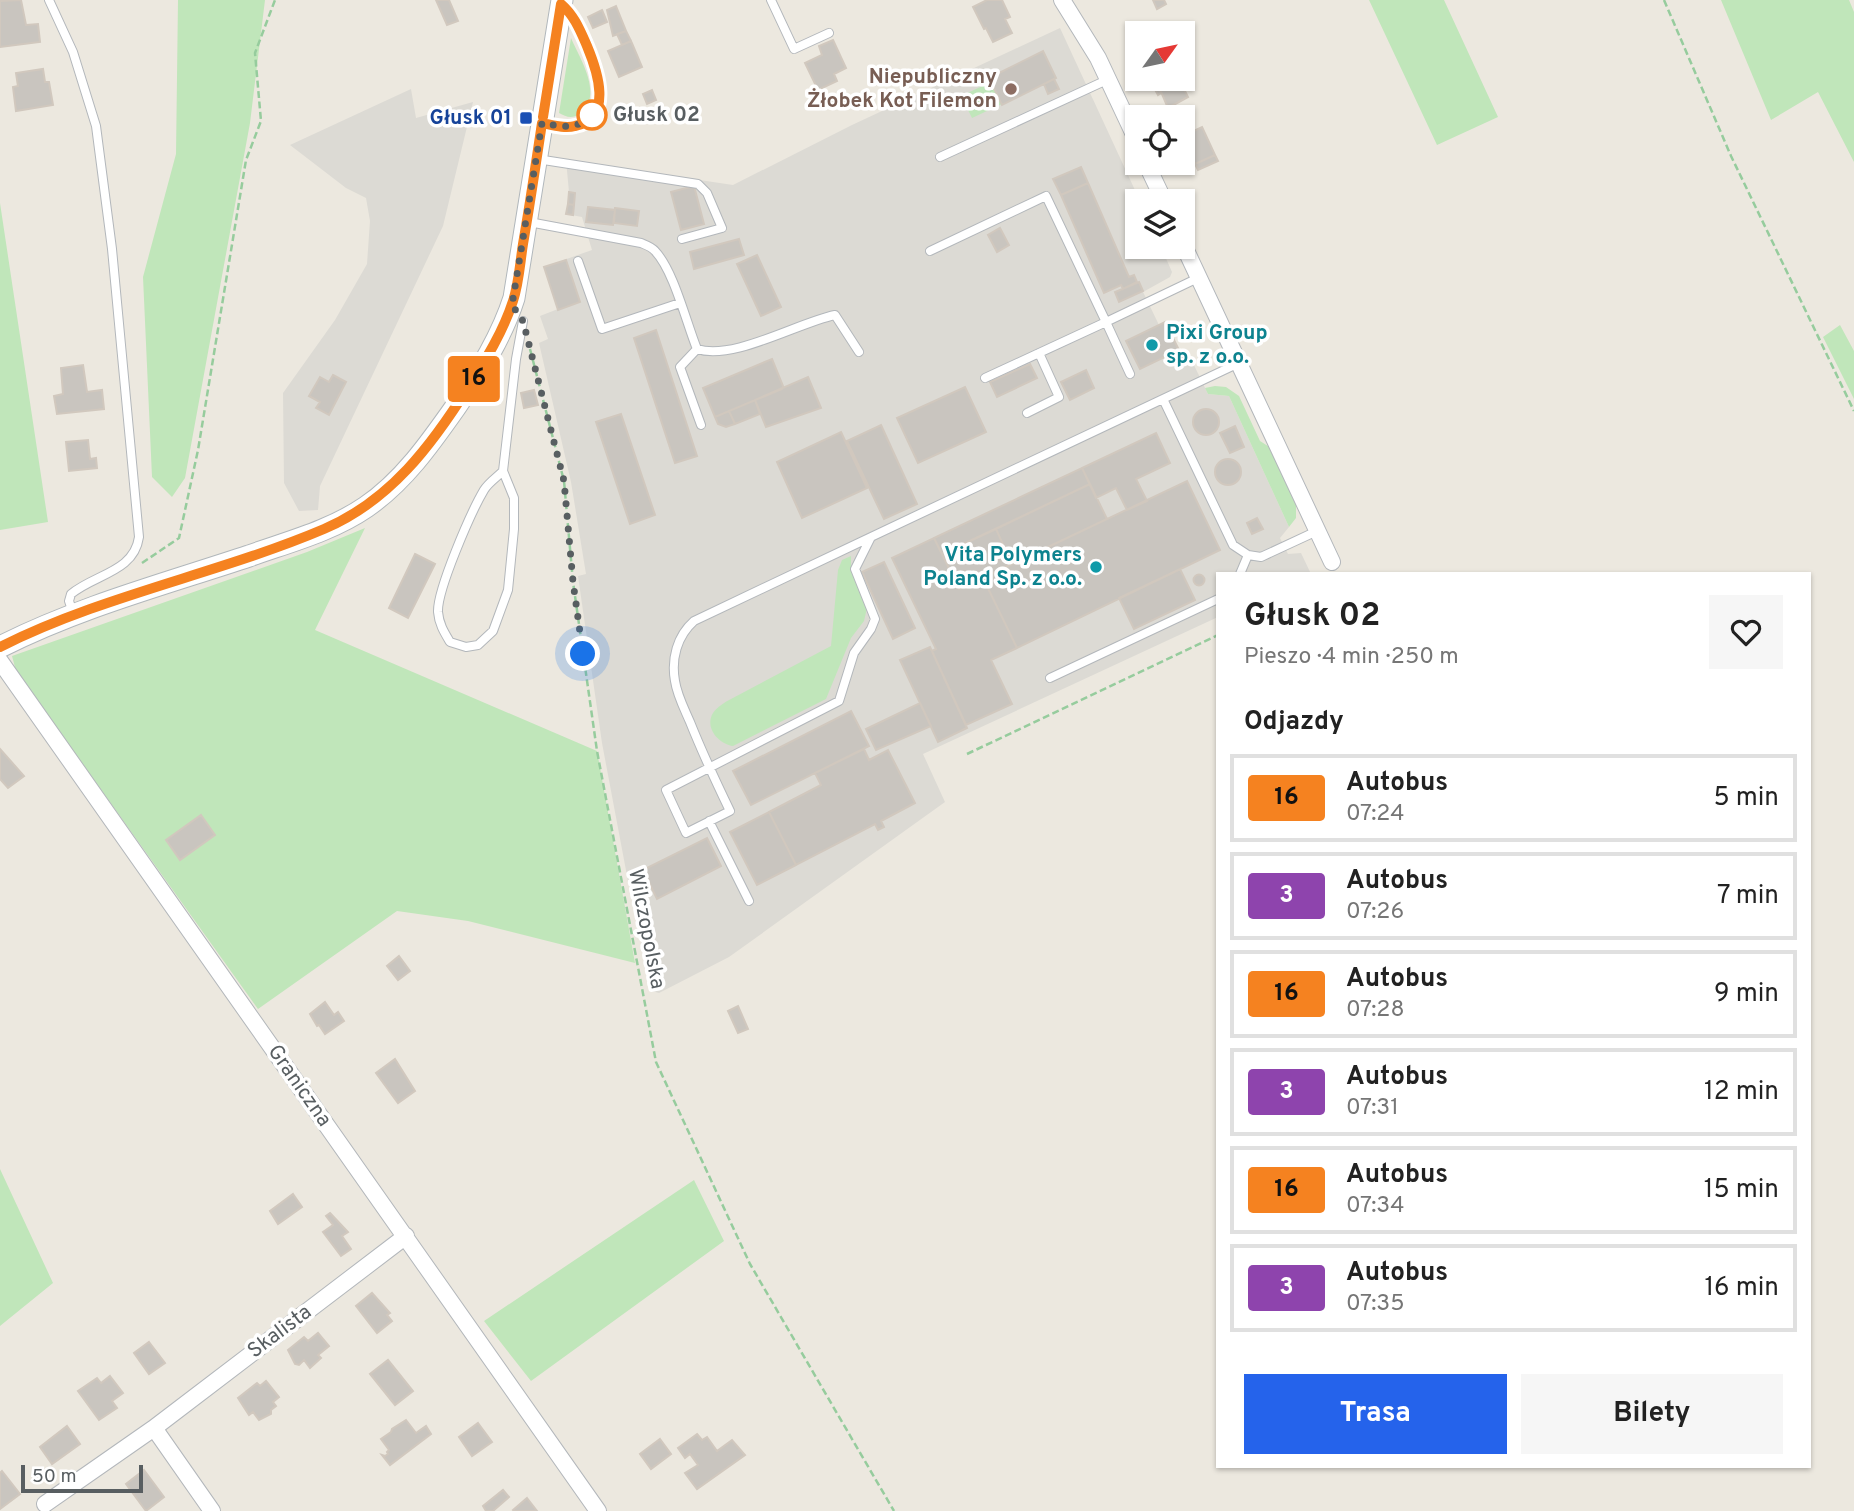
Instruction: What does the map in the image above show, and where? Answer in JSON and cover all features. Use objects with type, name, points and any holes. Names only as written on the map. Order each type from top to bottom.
[{"type":"street","points":[[1062,0],[1086,34],[1125,114]]},
{"type":"street","points":[[0,647],[74,615],[324,529],[361,510],[389,488],[414,463],[435,436],[498,338],[514,298],[561,2]]},
{"type":"street","points":[[1190,259],[1332,562]]},
{"type":"street","name":"Graniczna","points":[[0,661],[598,1511]]},
{"type":"street","name":"Skalista","points":[[45,1504],[154,1428],[406,1236]]},
{"type":"street","points":[[154,1428],[212,1511]]},
{"type":"lane","points":[[48,0],[72,52],[96,126],[112,249],[139,537],[138,547],[128,562],[71,594],[69,601],[74,615]]},
{"type":"lane","points":[[771,0],[794,49],[829,33]]},
{"type":"lane","points":[[542,123],[577,126],[590,117],[599,103],[599,79],[594,64],[574,19],[561,2]]},
{"type":"lane","points":[[940,157],[1109,79]]},
{"type":"lane","points":[[537,159],[698,184],[707,193],[722,229],[682,239]]},
{"type":"lane","points":[[930,251],[1046,196],[1130,374]]},
{"type":"lane","points":[[527,222],[641,243],[654,249],[663,262],[697,349],[710,354],[756,344],[812,320],[835,314],[859,352]]},
{"type":"lane","points":[[578,261],[602,329],[680,303]]},
{"type":"lane","points":[[985,379],[1198,278]]},
{"type":"lane","points":[[503,471],[485,488],[453,559],[439,599],[441,628],[450,642],[466,647],[478,645],[493,631],[508,590],[514,498],[503,471],[523,321]]},
{"type":"lane","points":[[697,349],[680,367],[701,425]]},
{"type":"lane","points":[[1027,412],[1059,397],[1039,353]]},
{"type":"lane","points":[[870,537],[855,569],[875,619],[854,653],[839,701],[710,768],[666,790],[686,833],[730,811],[710,768],[675,681],[675,655],[683,633],[694,621],[870,537],[1239,363]]},
{"type":"lane","points":[[1163,399],[1233,545],[1248,555],[1261,557],[1317,531]]},
{"type":"lane","points":[[1241,572],[1248,555]]},
{"type":"lane","points":[[1050,678],[1216,600]]},
{"type":"lane","points":[[709,821],[749,901]]},
{"type":"path","points":[[139,565],[179,538],[198,450],[246,160],[261,121],[255,53],[275,0]]},
{"type":"path","points":[[1664,0],[1731,156],[1854,411]]},
{"type":"path","points":[[993,86],[990,88],[996,100]]},
{"type":"path","name":"Wilczopolska","points":[[523,321],[564,481],[573,582],[597,751],[656,1062],[750,1264],[894,1511]]},
{"type":"path","points":[[967,754],[1216,636]]},
{"type":"shaded area","name":"Vita Polymers Poland Sp. z o.o.","points":[[1060,28],[1125,169],[1125,175],[1128,175],[1134,189],[1125,189],[1125,259],[1166,259],[1172,272],[1170,277],[1143,292],[1159,325],[1165,322],[1179,350],[1191,359],[1208,394],[1229,396],[1289,527],[1280,538],[1288,554],[1301,553],[1310,572],[1216,572],[1216,618],[923,754],[945,802],[729,957],[659,993],[652,991],[634,909],[638,904],[636,888],[628,881],[602,743],[578,576],[586,574],[571,482],[539,343],[548,339],[540,316],[558,309],[544,267],[592,250],[582,217],[566,214],[569,192],[566,160],[733,185],[852,125]]},
{"type":"shaded area","points":[[411,89],[416,118],[473,102],[443,226],[320,486],[318,510],[299,511],[284,483],[283,393],[335,320],[367,264],[370,221],[366,198],[346,188],[290,145]]},
{"type":"green space","points":[[178,0],[265,0],[250,123],[185,478],[172,497],[152,477],[143,277],[176,154]]},
{"type":"green space","points":[[1369,0],[1444,0],[1498,117],[1437,145]]},
{"type":"green space","points":[[1721,0],[1849,0],[1854,12],[1854,162],[1818,92],[1771,120]]},
{"type":"green space","points":[[571,38],[590,87],[587,106],[580,114],[572,117],[559,113]]},
{"type":"green space","points":[[991,82],[1002,104],[972,118],[961,96]]},
{"type":"green space","points":[[0,203],[48,522],[0,530]]},
{"type":"green space","points":[[1840,325],[1854,351],[1854,399],[1823,337]]},
{"type":"green space","points":[[1226,387],[1239,396],[1260,441],[1271,448],[1296,502],[1296,518],[1289,527],[1229,396],[1208,394],[1205,388]]},
{"type":"green space","points":[[365,528],[315,630],[597,751],[635,963],[468,921],[397,911],[258,1009],[16,671],[12,656],[307,552]]},
{"type":"green space","points":[[851,556],[851,571],[867,608],[864,621],[851,638],[826,699],[733,746],[718,739],[710,724],[713,713],[719,707],[831,646],[838,570],[842,560]]},
{"type":"green space","points":[[0,1169],[53,1283],[0,1326]]},
{"type":"green space","points":[[694,1180],[724,1241],[531,1381],[484,1321]]},
{"type":"building","points":[[21,0],[26,25],[38,24],[40,42],[0,47],[0,1]]},
{"type":"building","points":[[436,0],[449,0],[458,21],[447,25]]},
{"type":"building","points":[[987,0],[1002,0],[1010,17],[1005,19],[1012,33],[993,42],[973,7]]},
{"type":"building","points":[[1153,0],[1164,0],[1166,4],[1157,9]]},
{"type":"building","points":[[616,6],[626,31],[613,36],[607,10]]},
{"type":"building","points":[[602,10],[607,22],[593,28],[588,17]]},
{"type":"building","points":[[626,31],[631,41],[622,45],[617,34]]},
{"type":"building","points":[[833,40],[846,68],[834,74],[837,81],[818,90],[805,63],[822,55],[819,46]]},
{"type":"building","points":[[631,41],[642,67],[619,77],[608,51]]},
{"type":"building","points":[[1043,51],[1056,78],[1002,105],[989,78]]},
{"type":"building","points":[[43,69],[45,82],[49,82],[53,105],[16,111],[13,87],[18,86],[16,73]]},
{"type":"building","points":[[1054,79],[1059,89],[1048,94],[1044,84]]},
{"type":"building","points":[[652,90],[656,100],[647,104],[643,94]]},
{"type":"building","points":[[1161,91],[1185,91],[1188,97],[1173,105],[1167,105]]},
{"type":"building","points":[[1202,127],[1215,155],[1195,164],[1195,130]]},
{"type":"building","points":[[1215,155],[1218,161],[1198,170],[1195,164]]},
{"type":"building","points":[[1081,167],[1088,183],[1061,195],[1053,179]]},
{"type":"building","points":[[1088,183],[1129,277],[1134,275],[1137,282],[1123,289],[1121,285],[1104,293],[1061,195]]},
{"type":"building","points":[[694,186],[704,224],[681,230],[671,192]]},
{"type":"building","points":[[569,192],[575,193],[574,205],[568,204]]},
{"type":"building","points":[[568,204],[574,205],[573,215],[566,214]]},
{"type":"building","points":[[588,207],[615,210],[613,225],[586,222]]},
{"type":"building","points":[[615,208],[639,211],[637,226],[614,223]]},
{"type":"building","points":[[1000,228],[1009,245],[997,252],[988,235]]},
{"type":"building","points":[[739,239],[744,255],[694,269],[690,252]]},
{"type":"building","points":[[757,255],[781,307],[761,316],[737,264]]},
{"type":"building","points":[[566,260],[580,302],[558,310],[544,267]]},
{"type":"building","points":[[1139,282],[1143,291],[1119,302],[1115,292]]},
{"type":"building","name":"Pixi Group sp. z o.o.","points":[[1165,322],[1179,350],[1140,369],[1126,341]]},
{"type":"building","points":[[656,330],[697,456],[675,463],[634,338]]},
{"type":"building","points":[[772,359],[782,389],[715,417],[703,388]]},
{"type":"building","points":[[1030,364],[1037,378],[997,397],[990,382]]},
{"type":"building","points":[[83,365],[87,392],[102,390],[104,409],[57,414],[54,396],[63,394],[61,368]]},
{"type":"building","points":[[1086,370],[1094,388],[1070,400],[1061,382]]},
{"type":"building","points":[[333,375],[346,382],[329,415],[316,408],[320,402],[309,396],[320,377],[329,382]]},
{"type":"building","points":[[808,377],[821,408],[766,427],[755,400]]},
{"type":"building","points":[[965,387],[986,432],[918,463],[897,418]]},
{"type":"building","points":[[534,390],[538,405],[524,408],[521,393]]},
{"type":"building","points":[[755,400],[760,414],[735,424],[729,411]]},
{"type":"building","points":[[1206,409],[1215,413],[1219,422],[1215,431],[1206,435],[1197,431],[1193,422],[1197,413]]},
{"type":"building","points":[[729,411],[735,424],[726,427],[718,424],[715,417]]},
{"type":"building","points":[[621,414],[655,515],[630,524],[596,422]]},
{"type":"building","points":[[881,425],[917,504],[884,519],[847,441]]},
{"type":"building","points":[[1235,426],[1244,447],[1230,453],[1220,433]]},
{"type":"building","points":[[841,432],[867,488],[802,518],[777,462]]},
{"type":"building","points":[[1156,433],[1170,463],[1136,479],[1147,501],[1127,510],[1116,488],[1096,498],[1082,468]]},
{"type":"building","points":[[88,440],[90,459],[96,458],[97,468],[69,471],[66,442]]},
{"type":"building","points":[[1228,459],[1237,463],[1241,472],[1237,481],[1228,485],[1219,481],[1215,472],[1219,463]]},
{"type":"building","points":[[1082,468],[1090,484],[942,554],[934,538]]},
{"type":"building","name":"Vita Polymers Poland Sp. z o.o.","points":[[1187,481],[1220,550],[1017,648],[983,578]]},
{"type":"building","points":[[1090,484],[1107,519],[1012,564],[996,529]]},
{"type":"building","points":[[1257,518],[1263,529],[1252,534],[1247,523]]},
{"type":"building","points":[[996,529],[1012,564],[959,589],[942,554]]},
{"type":"building","points":[[934,538],[959,589],[983,578],[1017,648],[991,660],[1012,704],[966,725],[932,651],[936,649],[892,558]]},
{"type":"building","points":[[415,554],[435,564],[408,618],[389,608]]},
{"type":"building","points":[[884,562],[915,628],[893,639],[862,572]]},
{"type":"building","points":[[1180,569],[1195,600],[1134,629],[1119,598]]},
{"type":"building","points":[[1199,575],[1203,576],[1203,584],[1199,585],[1195,584],[1194,580],[1195,576]]},
{"type":"building","points":[[930,647],[967,728],[938,742],[900,660]]},
{"type":"building","points":[[920,703],[931,726],[876,750],[866,729]]},
{"type":"building","points":[[851,711],[869,746],[751,805],[733,771]]},
{"type":"building","points":[[0,749],[24,776],[8,788],[0,779]]},
{"type":"building","points":[[864,749],[869,760],[888,750],[915,803],[881,821],[884,827],[878,830],[875,824],[796,865],[769,812],[821,785],[815,773]]},
{"type":"building","points":[[769,812],[796,865],[757,885],[730,832]]},
{"type":"building","points":[[201,815],[215,835],[180,860],[166,840]]},
{"type":"building","points":[[707,838],[721,866],[657,899],[643,870]]},
{"type":"building","points":[[399,956],[410,971],[398,980],[387,966]]},
{"type":"building","points":[[325,1002],[334,1015],[338,1012],[344,1021],[325,1034],[310,1014]]},
{"type":"building","points":[[738,1006],[748,1029],[738,1033],[728,1011]]},
{"type":"building","points":[[395,1059],[415,1091],[398,1103],[376,1073]]},
{"type":"building","points":[[293,1194],[302,1207],[278,1224],[270,1211]]},
{"type":"building","points":[[330,1213],[348,1232],[342,1236],[351,1249],[341,1256],[323,1232],[333,1225],[326,1216]]},
{"type":"building","points":[[372,1293],[390,1313],[387,1315],[392,1321],[377,1333],[356,1306]]},
{"type":"building","points":[[318,1333],[329,1346],[318,1355],[321,1358],[310,1368],[304,1360],[299,1365],[295,1364],[288,1350],[304,1337],[308,1341]]},
{"type":"building","points":[[149,1342],[165,1363],[149,1374],[134,1353]]},
{"type":"building","points":[[388,1360],[413,1391],[395,1405],[370,1374]]},
{"type":"building","points":[[110,1376],[123,1393],[112,1401],[117,1408],[99,1420],[78,1391],[97,1378],[101,1383]]},
{"type":"building","points":[[266,1381],[279,1397],[273,1402],[276,1406],[271,1410],[271,1414],[259,1420],[253,1412],[249,1415],[238,1398],[257,1383],[260,1386]]},
{"type":"building","points":[[406,1420],[416,1433],[426,1426],[431,1434],[390,1465],[382,1455],[388,1454],[389,1450],[381,1439]]},
{"type":"building","points":[[478,1423],[492,1442],[472,1456],[459,1437]]},
{"type":"building","points":[[67,1426],[80,1444],[52,1464],[40,1447]]},
{"type":"building","points":[[697,1434],[702,1440],[707,1437],[717,1451],[732,1440],[745,1455],[697,1489],[685,1473],[698,1465],[690,1454],[685,1458],[678,1448]]},
{"type":"building","points":[[660,1439],[671,1454],[651,1469],[640,1454]]},
{"type":"building","points":[[144,1470],[164,1497],[146,1511],[126,1484]]},
{"type":"building","points":[[2,1471],[20,1494],[0,1509],[0,1473]]},
{"type":"building","points":[[503,1490],[509,1497],[493,1511],[486,1511],[483,1506]]},
{"type":"building","points":[[527,1498],[537,1511],[513,1510]]},
{"type":"bus line","name":"16","points":[[0,647],[100,606],[324,529],[367,506],[396,481],[421,454],[452,412],[484,362],[506,320],[516,289],[542,123],[577,126],[596,111],[599,103],[599,79],[594,64],[571,12],[561,4],[543,117]]},
{"type":"place","name":"Niepubliczny Żłobek Kot Filemon","points":[[1011,89]]},
{"type":"place","name":"Głusk 02","points":[[592,115]]},
{"type":"place","name":"Głusk 01","points":[[526,118]]},
{"type":"place","name":"Pixi Group sp. z o.o.","points":[[1152,345]]},
{"type":"place","name":"Vita Polymers Poland Sp. z o.o.","points":[[1096,567]]},
{"type":"route","points":[[583,654],[564,481],[523,321],[512,305],[542,123],[571,127],[577,126],[592,115]]}]
